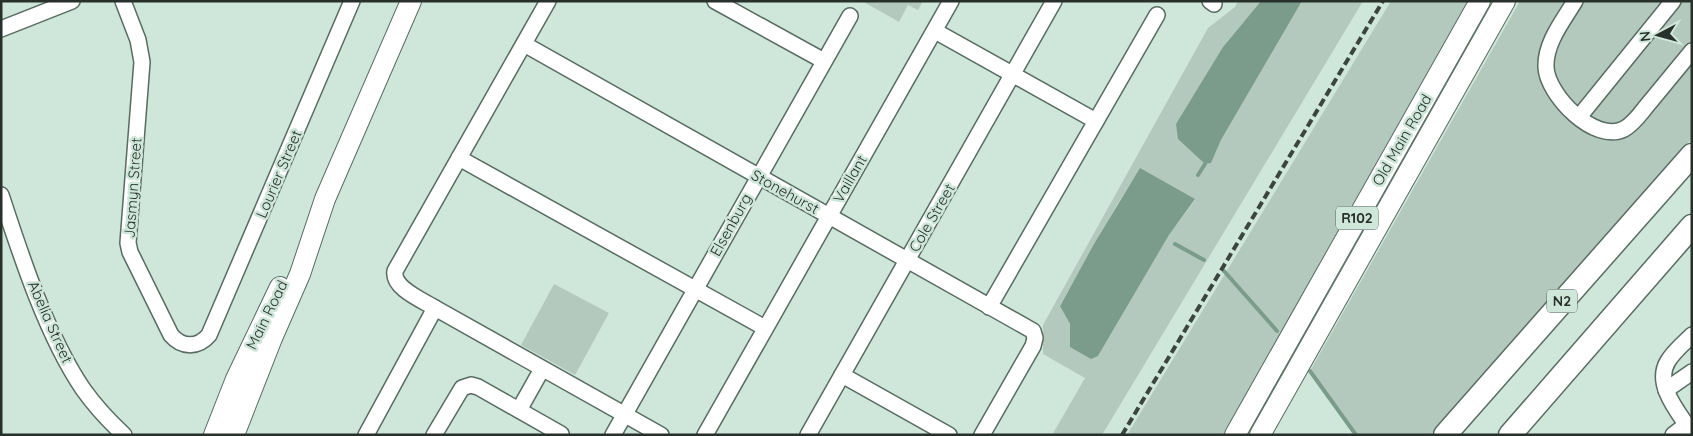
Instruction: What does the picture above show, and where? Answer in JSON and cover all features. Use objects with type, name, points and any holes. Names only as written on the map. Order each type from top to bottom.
[{"type":"highway","name":"N2","points":[[1445,435],[1692,155]]},
{"type":"highway","points":[[1510,435],[1692,226]]},
{"type":"main road","name":"Main Road","points":[[234,435],[272,338],[300,274],[325,199],[410,1]]},
{"type":"main road","name":"Old Main Road","points":[[1235,435],[1480,1]]},
{"type":"main road","name":"Old Main Road","points":[[1260,435],[1505,1]]},
{"type":"main road","name":"Main Road","points":[[214,435],[254,340],[309,226],[325,199]]},
{"type":"street","points":[[1,29],[72,1]]},
{"type":"street","name":"Jasmyn Street","points":[[123,1],[138,40],[142,62],[128,243],[130,252],[171,336],[184,345],[190,346],[201,343]]},
{"type":"street","name":"Lourier Street","points":[[201,343],[209,335],[352,1]]},
{"type":"street","points":[[548,1],[395,271],[395,280],[401,287],[435,308],[661,435]]},
{"type":"street","points":[[715,1],[824,61]]},
{"type":"street","name":"Vaillant","points":[[705,435],[951,1]]},
{"type":"street","name":"Cole Street","points":[[808,435],[1014,75],[1054,1]]},
{"type":"street","points":[[1575,1],[1548,48],[1546,68],[1551,87],[1558,98],[1579,117],[1599,130],[1616,132],[1632,123],[1692,51]]},
{"type":"street","points":[[1579,117],[1673,1]]},
{"type":"street","points":[[989,307],[1157,15]]},
{"type":"street","name":"Elsenburg","points":[[613,435],[850,16]]},
{"type":"street","points":[[935,31],[1096,121]]},
{"type":"street","name":"Stonehurst","points":[[524,44],[1033,331],[1035,338],[1033,346],[982,435]]},
{"type":"street","points":[[459,158],[766,328]]},
{"type":"street","name":"Abelia Street","points":[[1,195],[7,235],[68,364],[92,401],[124,435]]},
{"type":"street","points":[[366,435],[435,308]]},
{"type":"street","points":[[1672,435],[1689,429],[1666,390],[1663,375],[1664,368],[1672,355],[1692,335]]},
{"type":"street","points":[[519,410],[542,368]]},
{"type":"street","points":[[1666,390],[1692,372]]},
{"type":"street","points":[[842,375],[949,435]]},
{"type":"street","points":[[434,435],[459,392],[467,385],[474,385],[561,434]]},
{"type":"shaded area","points":[[862,1],[923,1],[918,10],[908,5],[899,22]]},
{"type":"shaded area","points":[[1238,1],[1261,1],[1223,47],[1200,159],[1205,164],[1211,162],[1221,140],[1302,1],[1363,1],[1102,435],[1052,435],[1085,378],[1043,354],[1043,325],[1208,28],[1235,7]],"holes":[[[1140,169],[1195,200],[1169,235],[1098,356],[1070,347],[1070,324],[1060,305],[1117,205]]]},
{"type":"shaded area","points":[[1261,1],[1302,1],[1221,140],[1211,163],[1205,164],[1178,139],[1176,124],[1223,47]]},
{"type":"shaded area","points":[[1391,1],[1468,1],[1223,435],[1127,435]]},
{"type":"shaded area","points":[[1520,1],[1692,1],[1692,138],[1430,435],[1356,435],[1310,371]]},
{"type":"shaded area","points":[[1140,168],[1195,199],[1169,235],[1098,356],[1091,359],[1070,347],[1070,324],[1060,306],[1094,244]]},
{"type":"shaded area","points":[[554,284],[609,313],[575,375],[521,345]]},
{"type":"waterway","points":[[1198,175],[1205,164]]},
{"type":"waterway","points":[[1175,244],[1204,260]]},
{"type":"waterway","points":[[1224,271],[1277,331]]},
{"type":"waterway","points":[[1310,371],[1356,435]]},
{"type":"railway","points":[[1122,435],[1383,1]]}]
